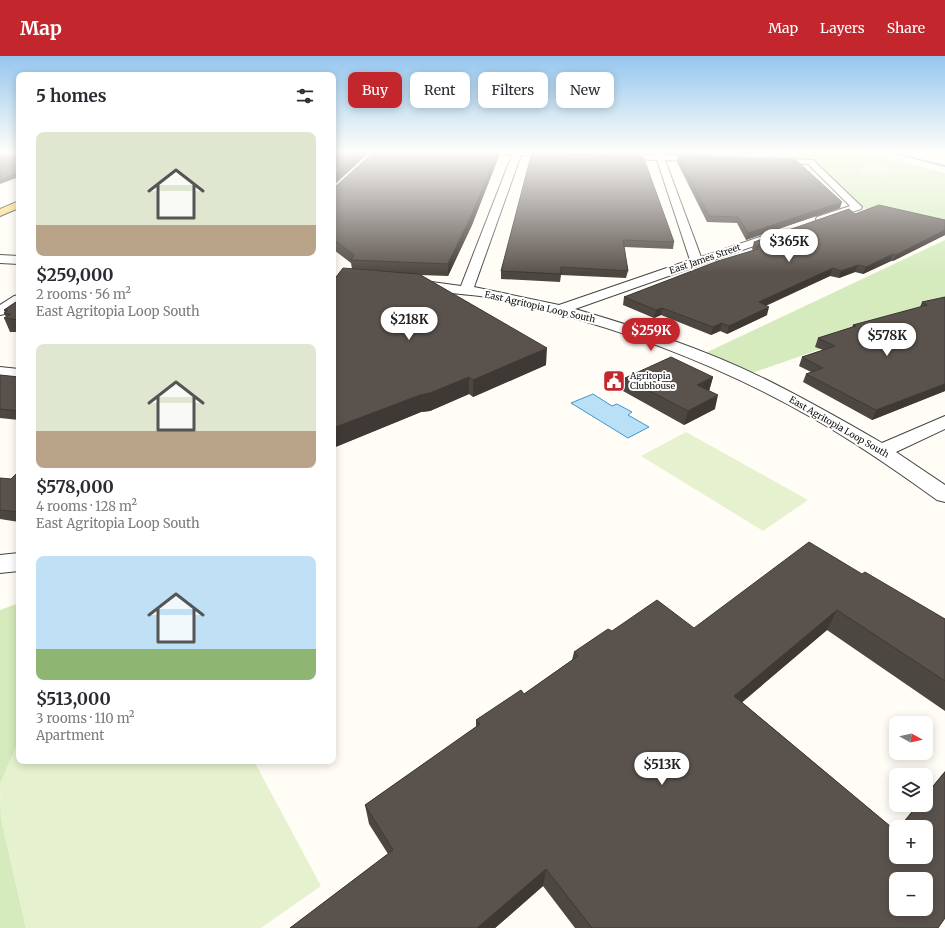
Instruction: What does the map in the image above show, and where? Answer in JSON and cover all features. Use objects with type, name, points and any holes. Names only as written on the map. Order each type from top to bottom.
[{"type":"main road","points":[[0,212],[16,205]]},
{"type":"street","points":[[466,290],[503,192]]},
{"type":"street","points":[[672,192],[696,262]]},
{"type":"street","points":[[809,224],[857,207],[841,192]]},
{"type":"street","name":"East James Street","points":[[561,309],[794,229]]},
{"type":"street","points":[[0,259],[16,260]]},
{"type":"street","name":"East Agritopia Loop South","points":[[392,281],[466,290],[561,309],[626,328],[699,356],[778,391],[882,451],[945,495]]},
{"type":"street","points":[[0,311],[16,301]]},
{"type":"street","points":[[0,372],[16,374]]},
{"type":"street","points":[[882,451],[945,422]]},
{"type":"street","points":[[0,564],[16,562]]},
{"type":"green space","points":[[841,192],[945,192],[945,225],[857,207]]},
{"type":"green space","points":[[945,240],[945,306],[743,376],[699,356]]},
{"type":"green space","points":[[686,432],[808,500],[763,531],[641,456]]},
{"type":"green space","points":[[16,604],[16,748],[0,784],[0,610]]},
{"type":"green space","points":[[16,748],[16,764],[256,764],[321,886],[261,928],[26,928],[1,818],[0,784]]},
{"type":"green space","points":[[0,784],[1,818],[26,928],[0,928]]},
{"type":"water","points":[[593,394],[612,406],[617,404],[632,412],[628,415],[649,427],[628,438],[571,403]]},
{"type":"building","points":[[336,192],[481,192],[448,264],[351,260],[354,255],[336,241]]},
{"type":"building","points":[[522,192],[656,192],[674,242],[623,240],[628,271],[561,267],[561,274],[501,271]]},
{"type":"building","points":[[696,192],[831,192],[842,202],[748,233],[738,217],[709,216]]},
{"type":"building","points":[[879,205],[945,220],[945,230],[896,255],[893,254],[866,267],[858,265],[841,271],[833,268],[759,302],[769,307],[729,326],[722,323],[713,327],[662,308],[656,310],[624,297],[718,261],[758,249],[757,247],[759,246],[756,246],[754,242],[849,209],[855,214]]},
{"type":"building","points":[[343,268],[419,274],[547,348],[473,380],[469,377],[430,393],[420,395],[336,427],[336,277]]},
{"type":"building","points":[[945,297],[945,384],[876,410],[806,374],[823,368],[802,357],[835,346],[818,338],[856,326],[853,325],[927,305],[922,302]]},
{"type":"building","points":[[16,302],[16,320],[4,318],[11,314],[4,313],[8,310],[4,310]]},
{"type":"building","points":[[671,357],[713,377],[697,385],[718,395],[688,411],[625,378]]},
{"type":"building","points":[[0,375],[16,377],[16,411],[0,409]]},
{"type":"building","points":[[16,474],[16,512],[0,510],[0,478],[11,479]]},
{"type":"building","points":[[809,542],[862,574],[865,572],[945,619],[945,681],[837,610],[734,696],[889,825],[889,864],[933,864],[933,820],[906,820],[912,812],[933,812],[933,787],[945,772],[945,918],[938,928],[592,928],[546,869],[477,928],[290,928],[393,850],[365,805],[480,724],[476,720],[521,690],[524,694],[578,656],[574,652],[608,629],[612,631],[657,600],[694,628]]},
{"type":"place","name":"Agritopia Clubhouse","points":[[614,381]]}]
